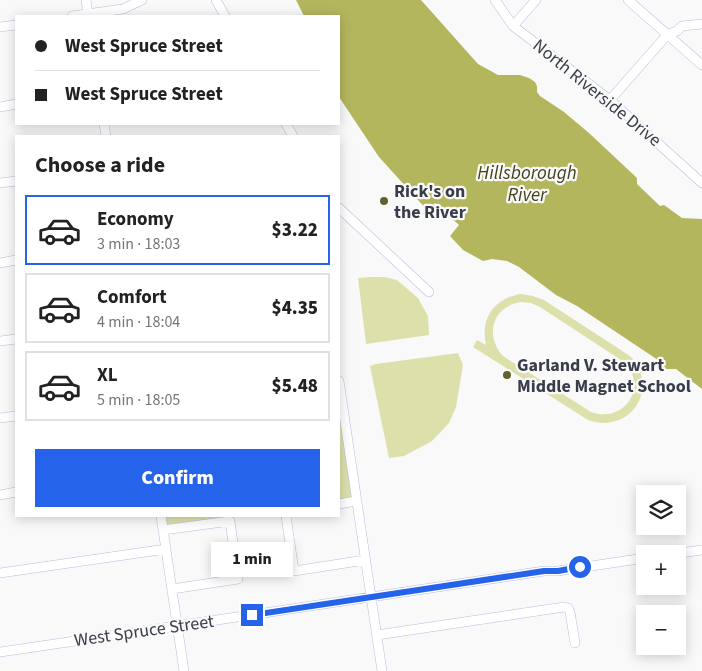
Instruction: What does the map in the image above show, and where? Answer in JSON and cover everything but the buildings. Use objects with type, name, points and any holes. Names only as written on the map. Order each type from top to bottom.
[{"type":"street","points":[[86,0],[88,15],[124,9],[142,0]]},
{"type":"street","points":[[216,0],[224,15]]},
{"type":"street","name":"North Riverside Drive","points":[[495,0],[513,26],[610,100],[702,183]]},
{"type":"street","points":[[513,26],[536,0]]},
{"type":"street","points":[[628,0],[702,65]]},
{"type":"street","points":[[0,27],[15,24]]},
{"type":"street","points":[[610,100],[667,35],[682,26],[702,24]]},
{"type":"street","points":[[0,107],[15,104]]},
{"type":"street","points":[[0,184],[15,181]]},
{"type":"street","points":[[340,209],[429,292]]},
{"type":"street","points":[[0,263],[15,260]]},
{"type":"street","points":[[0,341],[15,339]]},
{"type":"street","points":[[340,388],[382,671]]},
{"type":"street","points":[[0,418],[15,416]]},
{"type":"street","points":[[0,495],[15,492]]},
{"type":"street","points":[[340,504],[356,501]]},
{"type":"street","points":[[161,517],[184,671]]},
{"type":"street","points":[[286,517],[294,571],[365,560]]},
{"type":"street","points":[[163,530],[230,521],[238,579],[172,589]]},
{"type":"street","points":[[0,573],[166,548]]},
{"type":"street","points":[[686,552],[702,550]]},
{"type":"street","name":"West Spruce Street","points":[[0,652],[371,596],[636,559]]},
{"type":"street","points":[[376,635],[564,607],[568,608],[570,612],[576,643]]},
{"type":"green space","points":[[371,277],[397,280],[418,298],[428,316],[429,335],[366,344],[358,278]]},
{"type":"green space","points":[[521,294],[544,300],[630,356],[639,369],[642,382],[641,394],[636,406],[628,415],[617,421],[603,423],[588,420],[473,347],[477,340],[486,345],[485,327],[487,318],[496,305],[511,296]],"holes":[[[521,302],[531,303],[624,362],[631,372],[634,382],[633,392],[623,408],[614,413],[591,412],[503,356],[497,348],[493,331],[498,315],[511,305]]]},
{"type":"green space","points":[[458,353],[463,365],[456,407],[449,423],[432,441],[404,456],[389,458],[370,366]]},
{"type":"green space","points":[[340,414],[353,498],[340,500]]},
{"type":"green space","points":[[165,517],[224,517],[167,526]]},
{"type":"water","name":"Hillsborough River","points":[[296,0],[421,0],[478,64],[498,75],[520,75],[535,82],[540,96],[564,112],[589,133],[637,178],[637,184],[660,206],[664,205],[682,218],[702,219],[702,389],[676,369],[666,369],[658,360],[577,306],[556,295],[519,267],[507,261],[492,259],[483,261],[463,250],[450,236],[459,225],[435,203],[428,211],[379,157],[340,98],[340,15],[304,15]]},
{"type":"place","name":"Rick's on the River","points":[[384,201]]},
{"type":"place","name":"Garland V. Stewart Middle Magnet School","points":[[507,375]]},
{"type":"route","points":[[252,615],[398,592],[580,567]]}]
